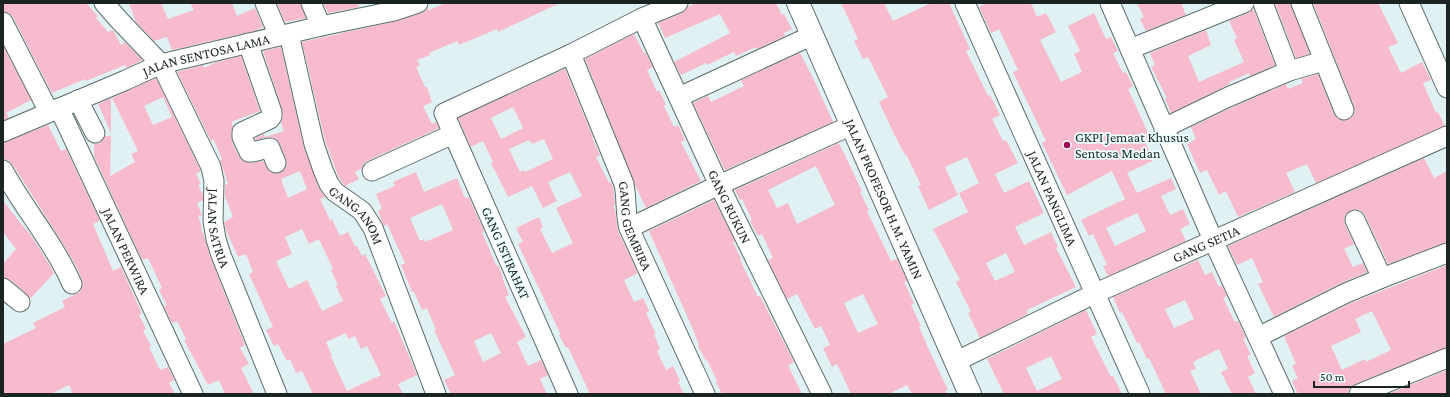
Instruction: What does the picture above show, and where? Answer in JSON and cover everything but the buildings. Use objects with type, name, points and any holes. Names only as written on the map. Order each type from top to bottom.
[{"type":"main road","name":"JALAN PROFESOR H.M. YAMIN","points":[[798,3],[854,116],[984,394]]},
{"type":"main road","name":"JALAN PROFESOR H.M. YAMIN","points":[[814,3],[854,116],[970,394]]},
{"type":"street","name":"JALAN SATRIA","points":[[104,3],[161,64],[211,167],[214,181],[213,221],[216,239],[221,255],[277,394]]},
{"type":"street","name":"GANG ANOM","points":[[265,3],[284,35],[314,144],[329,184],[335,192],[362,210],[373,228],[436,394]]},
{"type":"street","points":[[311,3],[321,26]]},
{"type":"street","name":"JALAN SENTOSA LAMA","points":[[3,132],[161,64],[321,26],[393,7],[418,3]]},
{"type":"street","points":[[571,54],[642,18],[678,3]]},
{"type":"street","name":"JALAN PANGLIMA","points":[[966,3],[1140,394]]},
{"type":"street","points":[[1110,3],[1213,240],[1284,394]]},
{"type":"street","points":[[1130,49],[1244,3]]},
{"type":"street","points":[[1263,3],[1290,71]]},
{"type":"street","points":[[1301,3],[1344,110]]},
{"type":"street","points":[[1409,3],[1446,82]]},
{"type":"street","name":"GANG RUKUN","points":[[642,18],[719,185],[822,394]]},
{"type":"street","name":"JALAN PERWIRA","points":[[3,22],[54,110],[193,394]]},
{"type":"street","points":[[679,97],[813,35]]},
{"type":"street","points":[[248,43],[272,112],[272,116],[270,119],[242,132],[242,137],[249,152],[270,148],[276,163]]},
{"type":"street","name":"GANG ISTIRAHAT","points":[[568,394],[444,113],[571,54]]},
{"type":"street","name":"GANG GEMBIRA","points":[[571,54],[624,184],[627,196],[626,215],[629,228],[705,394]]},
{"type":"street","points":[[1164,128],[1226,98],[1290,71],[1324,61]]},
{"type":"street","points":[[78,100],[94,133]]},
{"type":"street","points":[[629,228],[719,185],[854,116]]},
{"type":"street","points":[[372,171],[453,134]]},
{"type":"street","name":"GANG SETIA","points":[[967,356],[1096,293],[1447,136]]},
{"type":"street","points":[[3,170],[14,190],[62,262],[72,284]]},
{"type":"street","points":[[1355,220],[1382,278]]},
{"type":"street","points":[[1258,337],[1346,293],[1447,253]]},
{"type":"street","points":[[3,288],[20,302]]},
{"type":"street","points":[[1359,394],[1447,358]]},
{"type":"place","name":"GKPI Jemaat Khusus Sentosa Medan","points":[[1067,145]]}]
